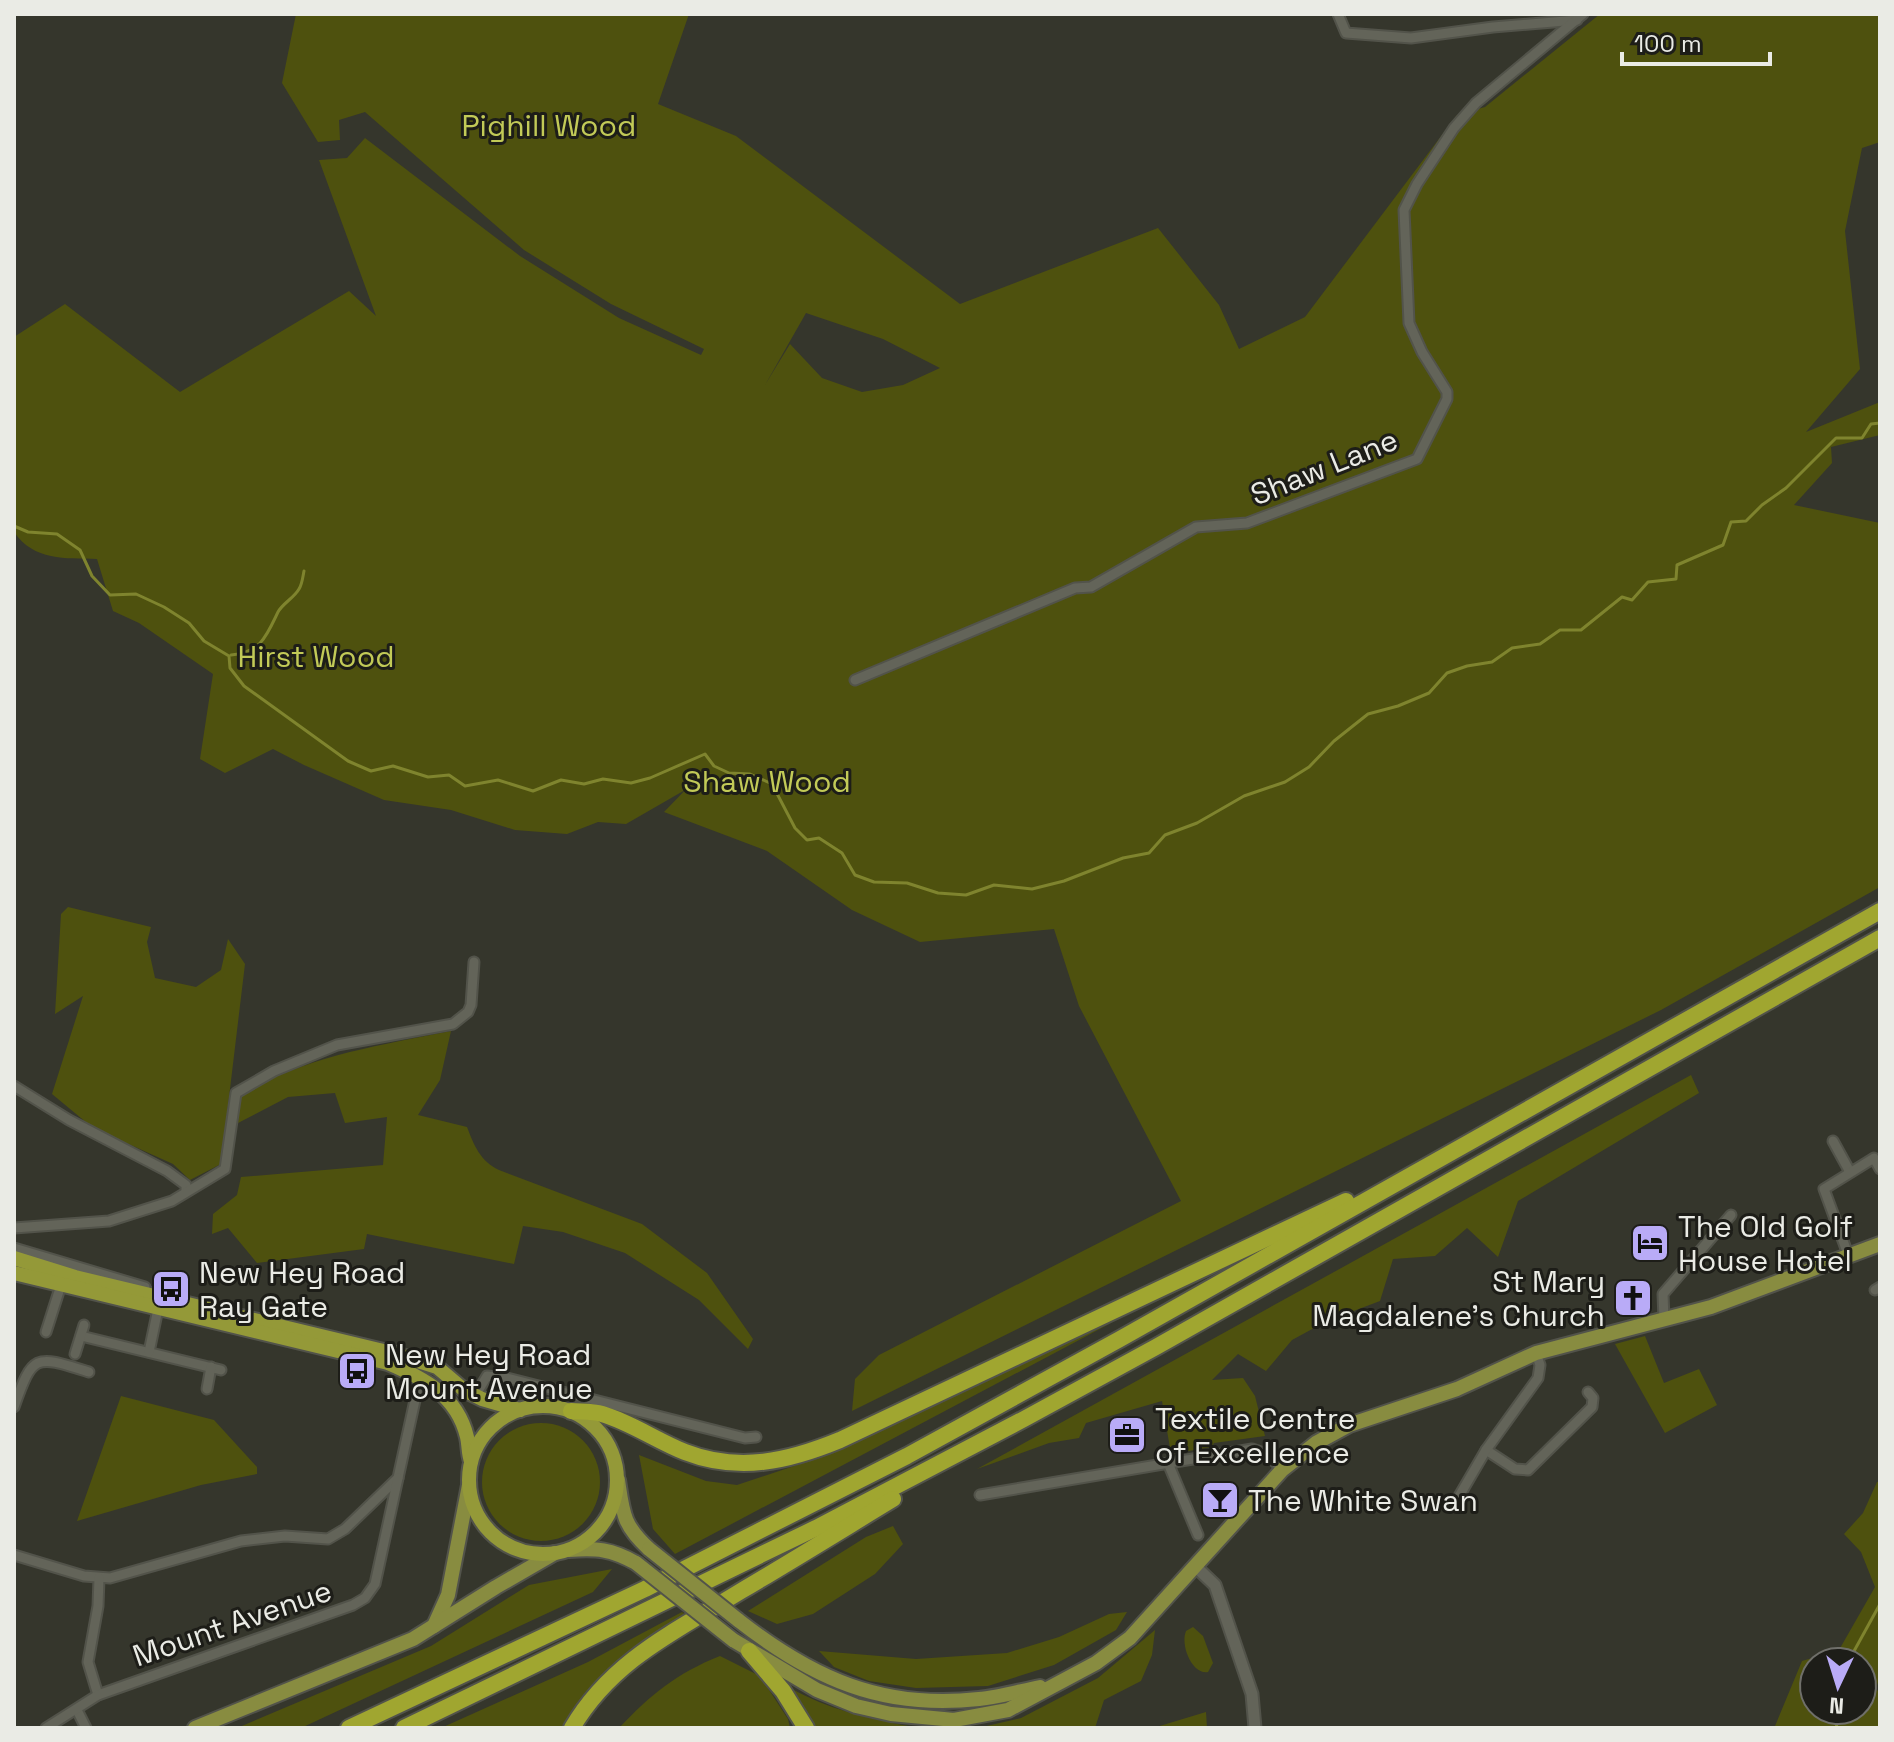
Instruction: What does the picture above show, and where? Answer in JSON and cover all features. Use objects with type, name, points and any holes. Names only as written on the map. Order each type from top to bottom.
[{"type":"highway","points":[[349,1728],[645,1589],[907,1456],[1880,911]]},
{"type":"highway","points":[[404,1728],[816,1528],[1024,1419],[1880,938]]},
{"type":"highway","points":[[471,1461],[485,1434],[494,1425],[520,1410],[546,1406],[601,1413],[686,1453],[710,1460],[738,1464],[787,1459],[840,1440],[1467,1144]]},
{"type":"highway","points":[[14,1258],[75,1277],[396,1354],[437,1367],[475,1396],[520,1410]]},
{"type":"highway","points":[[14,1273],[388,1363],[434,1385],[463,1426],[471,1461],[469,1485],[480,1519],[492,1534],[509,1546],[532,1553],[562,1552],[586,1541],[602,1525],[612,1508],[618,1480],[615,1460],[607,1442],[595,1427],[571,1411]]},
{"type":"highway","points":[[463,1426],[475,1396]]},
{"type":"highway","points":[[572,1728],[605,1683],[644,1650],[1024,1419]]},
{"type":"highway","points":[[749,1651],[783,1691],[806,1728]]},
{"type":"main road","points":[[195,1728],[392,1648],[562,1552],[594,1548],[617,1552],[636,1563],[749,1651],[817,1690],[856,1706],[922,1718],[954,1720],[1008,1710],[1096,1663],[1130,1638],[1282,1470],[1316,1443],[1349,1425],[1457,1389],[1536,1353],[1711,1307],[1880,1245]]},
{"type":"main road","points":[[618,1480],[624,1519],[635,1536],[778,1652],[823,1676],[862,1690],[902,1698],[941,1701],[979,1699],[1058,1683]]},
{"type":"main road","points":[[434,1627],[448,1595],[469,1485]]},
{"type":"street","points":[[1338,14],[1346,33],[1411,38],[1580,17]]},
{"type":"street","name":"Shaw Lane","points":[[855,680],[1075,588],[1091,587],[1196,527],[1247,523],[1417,459],[1447,399],[1447,392],[1422,352],[1409,323],[1404,210],[1417,184],[1454,128],[1476,103],[1580,17]]},
{"type":"street","points":[[14,1228],[109,1221],[172,1201],[225,1169],[236,1093],[274,1071],[337,1045],[453,1024],[468,1012],[471,1005],[474,962]]},
{"type":"street","points":[[14,1086],[69,1120],[167,1171],[186,1185],[186,1192]]},
{"type":"street","points":[[1833,1141],[1850,1172]]},
{"type":"street","points":[[1849,1257],[1824,1189],[1874,1158],[1880,1169]]},
{"type":"street","points":[[1664,1319],[1663,1294],[1731,1215]]},
{"type":"street","points":[[14,1248],[224,1314]]},
{"type":"street","points":[[46,1332],[61,1285]]},
{"type":"street","points":[[149,1352],[158,1309]]},
{"type":"street","points":[[75,1354],[84,1325]]},
{"type":"street","points":[[81,1336],[216,1368],[207,1389]]},
{"type":"street","points":[[1458,1498],[1486,1450],[1538,1378],[1540,1365],[1536,1353]]},
{"type":"street","points":[[14,1407],[27,1371],[38,1362],[51,1360],[89,1372]]},
{"type":"street","points":[[475,1396],[487,1376],[507,1378],[745,1438],[756,1437]]},
{"type":"street","points":[[14,1555],[99,1578],[110,1578],[252,1539],[285,1536],[328,1539],[345,1529],[398,1478],[417,1391]]},
{"type":"street","points":[[1486,1450],[1515,1469],[1528,1470],[1592,1407],[1593,1398],[1588,1392]]},
{"type":"street","points":[[980,1495],[1252,1449],[1269,1455],[1282,1470]]},
{"type":"street","points":[[1168,1463],[1198,1535]]},
{"type":"street","name":"Mount Avenue","points":[[46,1728],[98,1695],[353,1605],[365,1598],[375,1584],[398,1478]]},
{"type":"street","points":[[1195,1566],[1215,1585],[1252,1694],[1255,1728]]},
{"type":"street","points":[[98,1695],[88,1662],[98,1606],[99,1578]]},
{"type":"street","points":[[77,1710],[86,1728]]},
{"type":"green space","points":[[296,14],[689,14],[658,104],[736,136],[960,304],[1158,228],[1219,305],[1239,349],[1305,317],[1457,115],[1485,107],[1600,14],[1880,14],[1880,142],[1862,148],[1845,231],[1860,369],[1806,432],[1880,402],[1880,435],[1831,447],[1832,463],[1794,505],[1880,523],[1880,887],[1661,1010],[852,1411],[855,1379],[879,1355],[1181,1201],[1079,1006],[1054,929],[920,942],[852,910],[767,851],[664,812],[693,782],[688,782],[685,790],[626,824],[598,822],[567,834],[515,830],[451,810],[384,800],[273,749],[225,773],[200,759],[213,674],[139,623],[113,611],[97,559],[62,558],[41,553],[14,532],[14,337],[65,304],[180,392],[349,291],[376,316],[319,160],[347,158],[365,138],[520,256],[619,318],[701,355],[704,349],[611,304],[524,250],[365,112],[339,120],[340,140],[318,142],[282,83]],"holes":[[[806,313],[883,339],[940,368],[903,385],[862,392],[822,378],[790,344],[765,385]]]},
{"type":"green space","points":[[68,907],[151,927],[147,942],[155,978],[196,987],[221,970],[228,939],[245,964],[221,1164],[190,1180],[173,1164],[93,1128],[52,1094],[83,996],[55,1014],[61,914]]},
{"type":"green space","points":[[451,1031],[440,1080],[418,1115],[467,1127],[482,1157],[499,1170],[642,1224],[707,1273],[753,1339],[748,1349],[699,1300],[625,1253],[563,1232],[523,1226],[514,1264],[367,1234],[364,1249],[257,1263],[228,1228],[212,1234],[213,1214],[237,1195],[241,1177],[383,1165],[387,1117],[345,1123],[335,1093],[288,1097],[238,1123],[240,1095],[316,1062]]},
{"type":"green space","points":[[1691,1075],[1699,1093],[1518,1201],[1498,1257],[1467,1228],[1435,1256],[1393,1259],[1380,1301],[1327,1321],[1292,1340],[1266,1371],[1238,1354],[1212,1380],[1243,1378],[1255,1396],[1265,1436],[1214,1443],[1212,1447],[1171,1454],[1162,1401],[1086,1423],[1079,1438],[1049,1443],[977,1469]]},
{"type":"green space","points":[[1113,1322],[675,1554],[653,1529],[639,1455],[706,1481],[737,1485],[812,1460]]},
{"type":"green space","points":[[1645,1336],[1664,1383],[1699,1369],[1717,1405],[1665,1433],[1615,1344]]},
{"type":"green space","points":[[121,1396],[214,1420],[257,1467],[257,1474],[201,1485],[77,1521]]},
{"type":"green space","points":[[541,1423],[563,1428],[583,1440],[595,1460],[600,1482],[595,1504],[583,1524],[563,1536],[541,1541],[519,1536],[499,1524],[487,1504],[482,1482],[487,1460],[499,1440],[519,1428]]},
{"type":"green space","points":[[1880,1481],[1878,1682],[1878,1646],[1841,1646],[1875,1587],[1861,1552],[1844,1534],[1863,1513]]},
{"type":"green space","points":[[893,1526],[903,1544],[875,1574],[813,1614],[777,1624],[748,1611],[866,1537]]},
{"type":"green space","points":[[612,1569],[593,1592],[301,1728],[237,1728],[431,1646],[529,1585]]},
{"type":"green space","points":[[682,1612],[690,1618],[568,1728],[441,1728],[588,1662]]},
{"type":"green space","points":[[1127,1612],[1116,1630],[1054,1665],[988,1686],[916,1688],[869,1681],[834,1667],[819,1651],[916,1659],[1007,1653],[1059,1637],[1109,1614]]},
{"type":"green space","points":[[1193,1627],[1203,1636],[1213,1663],[1208,1672],[1197,1669],[1186,1651],[1186,1631]]},
{"type":"green space","points":[[1155,1630],[1152,1655],[1141,1681],[1104,1700],[1095,1728],[978,1728],[1021,1718],[1098,1678]]},
{"type":"green space","points":[[720,1656],[760,1676],[788,1719],[790,1728],[619,1728],[665,1686]]},
{"type":"green space","points":[[1798,1671],[1798,1726],[1878,1726],[1878,1691],[1880,1693],[1880,1728],[1775,1726]]},
{"type":"green space","points":[[790,1688],[848,1712],[908,1726],[814,1728]]},
{"type":"green space","points":[[1206,1712],[1207,1728],[1153,1728]]},
{"type":"waterway","points":[[14,526],[28,532],[57,534],[80,550],[92,576],[110,595],[136,594],[189,623],[204,641],[229,656],[230,668],[244,686],[348,761],[371,771],[393,766],[428,777],[449,775],[465,786],[498,780],[533,791],[561,780],[584,784],[603,779],[631,783],[705,754],[714,766],[729,773],[750,774],[772,784],[795,828],[807,840],[819,838],[842,853],[855,875],[874,882],[907,883],[938,893],[966,895],[994,885],[1032,889],[1064,881],[1123,858],[1149,853],[1165,835],[1197,823],[1244,796],[1285,782],[1309,767],[1334,741],[1368,714],[1429,693],[1447,673],[1492,662],[1512,648],[1540,644],[1560,630],[1581,630],[1622,597],[1632,600],[1648,582],[1676,579],[1677,565],[1723,545],[1731,522],[1746,521],[1786,488],[1836,438],[1862,438],[1871,424],[1880,423]]},
{"type":"waterway","points":[[231,655],[249,651],[261,642],[280,609],[299,589],[304,571]]},
{"type":"waterway","points":[[1857,1646],[1880,1604]]},
{"type":"place","name":"The Old Golf House Hotel","points":[[1650,1243]]},
{"type":"place","name":"New Hey Road Ray Gate","points":[[171,1289]]},
{"type":"place","name":"St Mary Magdalene's Church","points":[[1633,1298]]},
{"type":"place","name":"New Hey Road Mount Avenue","points":[[357,1371]]},
{"type":"place","name":"Textile Centre of Excellence","points":[[1127,1435]]},
{"type":"place","name":"The White Swan","points":[[1220,1500]]},
{"type":"park label","name":"Pighill Wood","points":[[549,125]]},
{"type":"park label","name":"Hirst Wood","points":[[316,656]]},
{"type":"park label","name":"Shaw Wood","points":[[767,781]]}]
